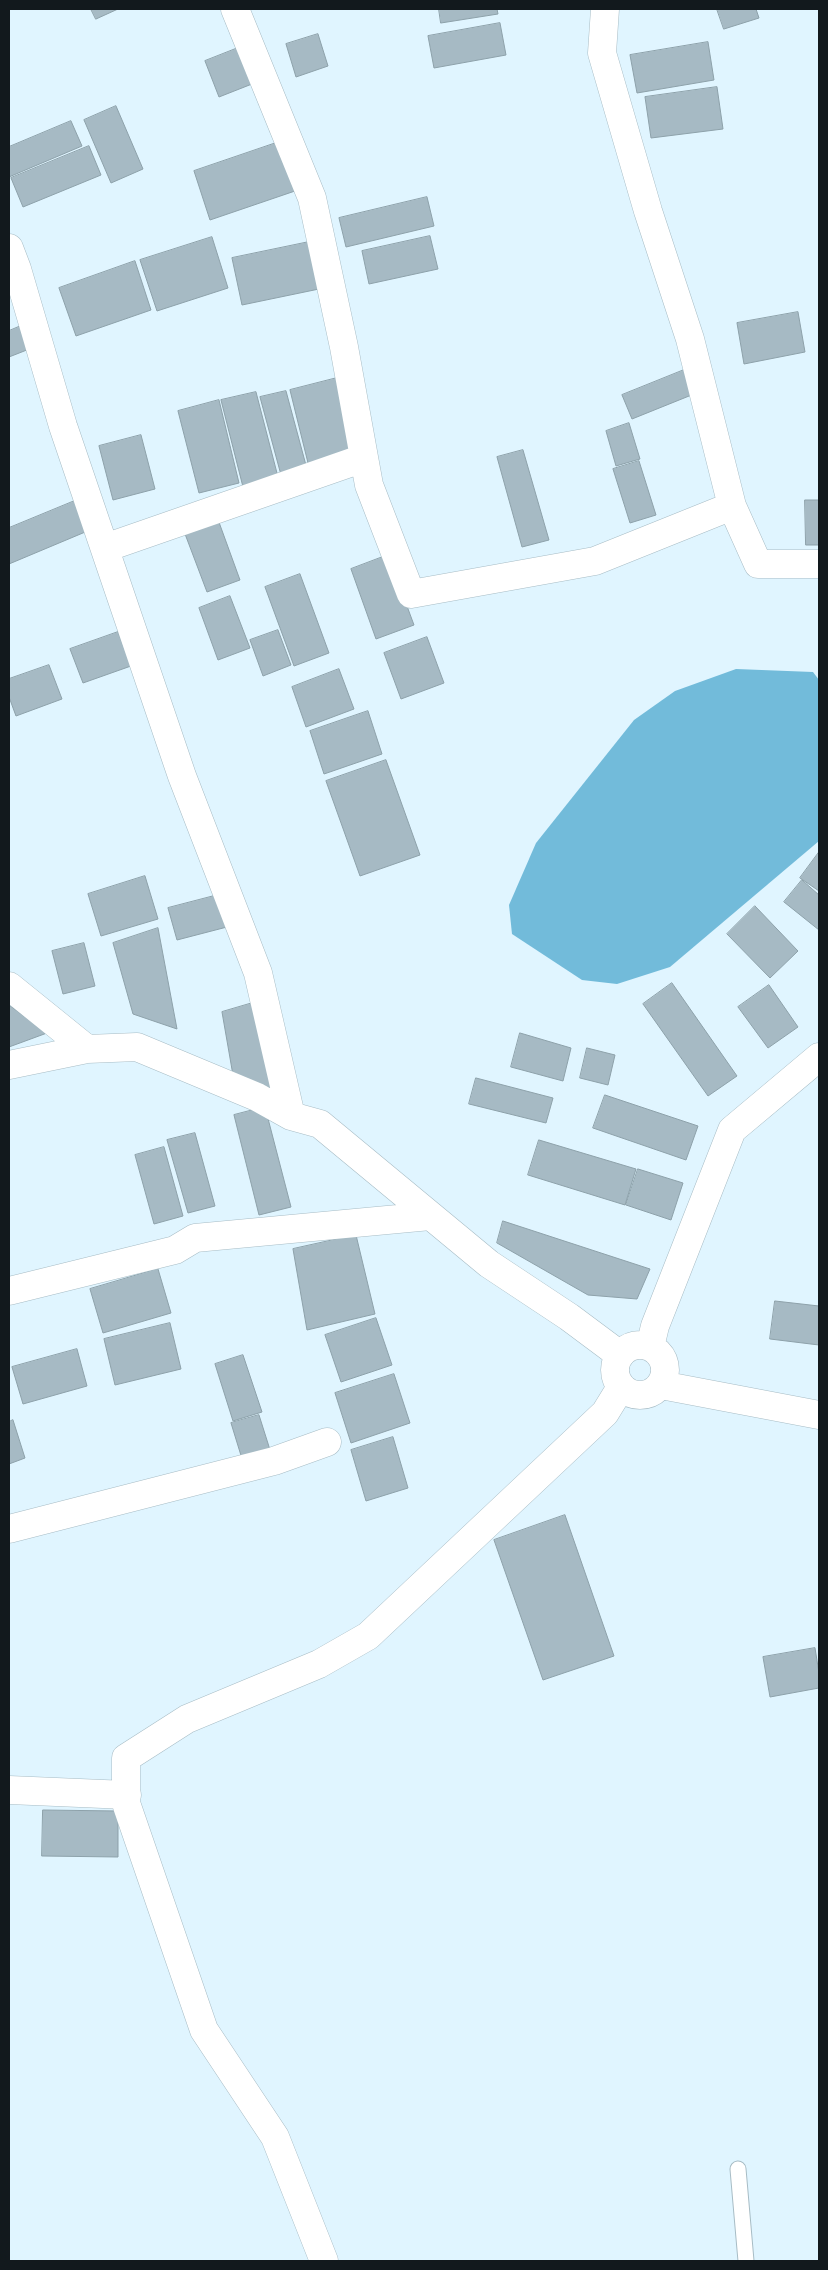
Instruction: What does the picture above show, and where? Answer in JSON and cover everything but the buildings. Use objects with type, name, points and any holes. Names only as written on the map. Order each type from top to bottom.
[{"type":"street","points":[[235,9],[312,198],[344,347],[369,485],[411,594],[595,561],[732,506]]},
{"type":"street","points":[[605,9],[602,53],[648,211],[690,339],[732,506],[758,564],[819,564]]},
{"type":"street","points":[[9,248],[64,426],[182,776],[258,973],[291,1116]]},
{"type":"street","points":[[105,548],[364,458]]},
{"type":"street","points":[[9,986],[87,1049]]},
{"type":"street","points":[[9,1065],[87,1049],[137,1047],[257,1097],[291,1116],[320,1124],[489,1264],[569,1317],[620,1355]]},
{"type":"street","points":[[650,1347],[655,1326],[732,1130],[819,1058]]},
{"type":"street","points":[[9,1291],[176,1250],[195,1238],[430,1216]]},
{"type":"street","points":[[639,1345],[650,1347],[660,1354],[664,1364],[665,1375],[661,1386],[652,1393],[641,1396],[630,1394],[621,1387],[616,1377],[615,1366],[620,1355],[628,1348],[639,1345]]},
{"type":"street","points":[[661,1386],[819,1415]]},
{"type":"street","points":[[324,2261],[275,2137],[204,2030],[126,1803],[126,1758],[187,1719],[319,1664],[368,1636],[605,1413],[621,1387]]},
{"type":"street","points":[[9,1528],[274,1461],[327,1442]]},
{"type":"street","points":[[9,1790],[127,1796]]},
{"type":"lane","points":[[738,2169],[746,2261]]},
{"type":"water","points":[[736,669],[813,672],[819,680],[819,841],[670,967],[617,984],[582,980],[512,934],[509,905],[536,843],[634,720],[675,691]]}]
